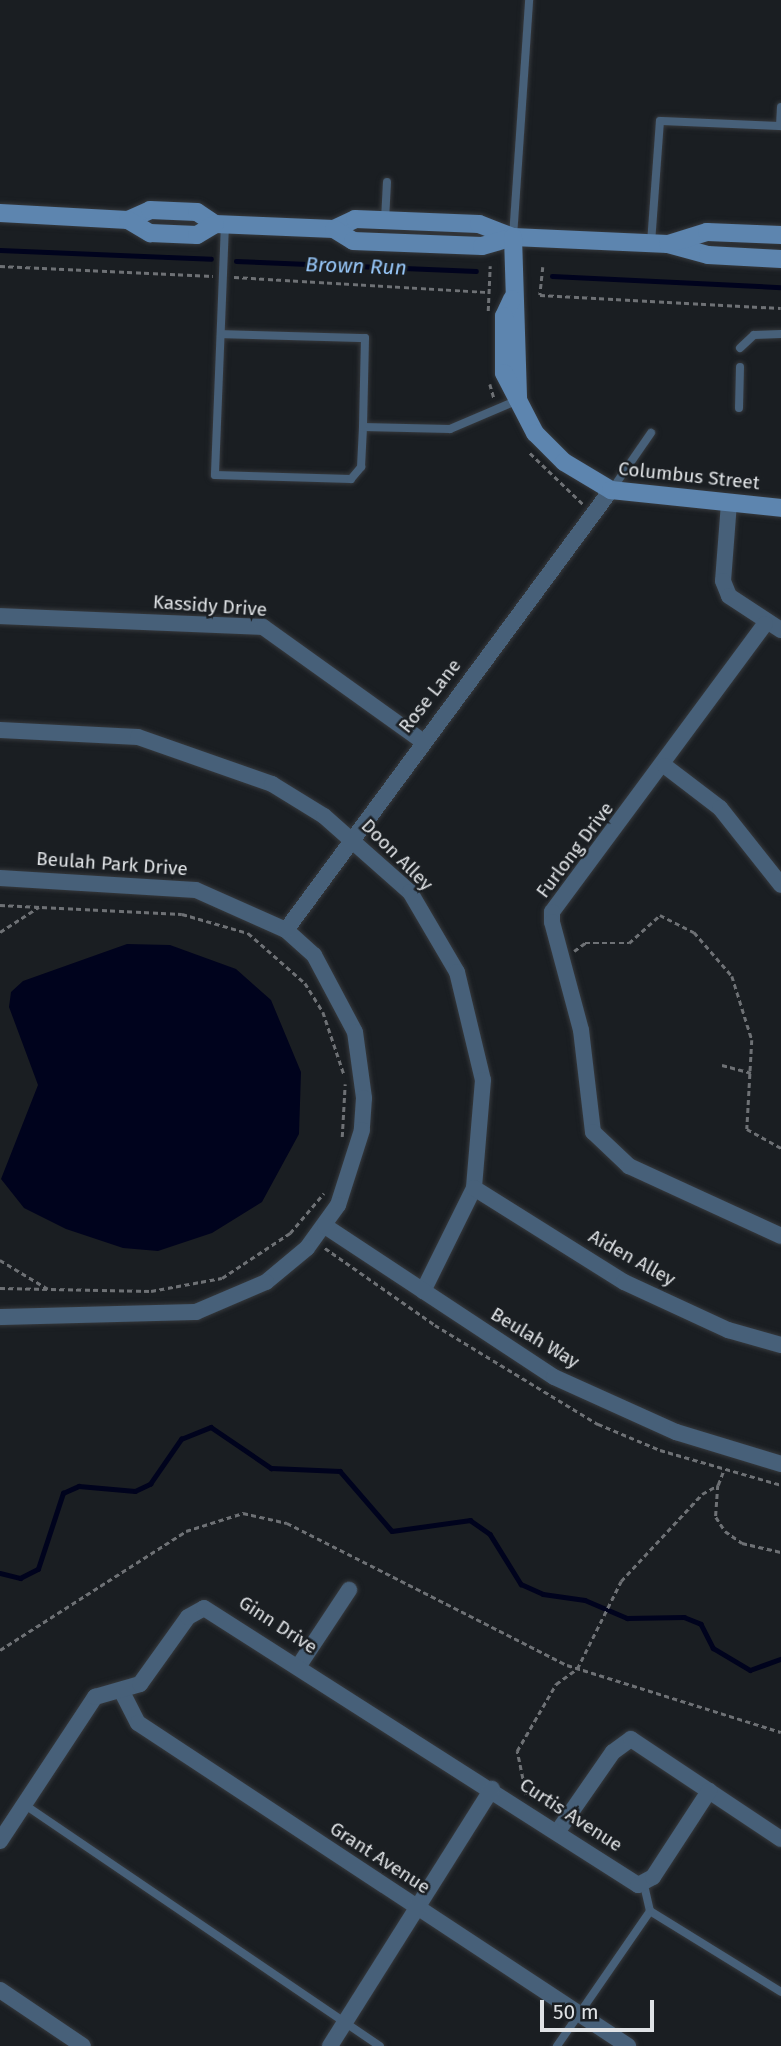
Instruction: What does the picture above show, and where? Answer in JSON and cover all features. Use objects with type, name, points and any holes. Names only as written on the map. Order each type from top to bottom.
[{"type":"street","points":[[0,213],[128,220],[150,210],[197,212],[220,224],[334,229],[355,219],[479,224],[513,237],[659,244],[708,255],[781,259]]},
{"type":"street","points":[[334,229],[353,241],[482,246],[513,237]]},
{"type":"street","points":[[659,244],[707,232],[781,235]]},
{"type":"street","name":"Columbus Street","points":[[513,237],[512,299],[519,318],[518,400],[535,433],[564,462],[611,490],[777,511]]},
{"type":"street","name":"Rose Lane","points":[[286,930],[422,741],[611,490]]},
{"type":"street","points":[[729,503],[723,581],[738,606],[765,624],[781,630]]},
{"type":"street","name":"Kassidy Drive","points":[[0,616],[263,627],[422,741]]},
{"type":"street","name":"Furlong Drive","points":[[765,624],[665,766],[552,912],[585,1049],[593,1132],[629,1166],[781,1236]]},
{"type":"street","name":"Doon Alley","points":[[0,730],[138,737],[169,745],[272,785],[352,838],[410,892],[457,972],[483,1080],[474,1188],[423,1291]]},
{"type":"street","points":[[665,766],[720,808],[781,885]]},
{"type":"street","name":"Beulah Park Drive","points":[[0,878],[196,890],[286,930],[314,955],[341,1002],[362,1067],[362,1130],[325,1226],[266,1282],[196,1312],[0,1317]]},
{"type":"street","name":"Aiden Alley","points":[[474,1188],[624,1282],[728,1330],[781,1345]]},
{"type":"street","name":"Beulah Way","points":[[325,1226],[554,1377],[676,1432],[781,1464]]},
{"type":"street","points":[[300,1664],[349,1590]]},
{"type":"street","name":"Ginn Drive","points":[[0,1841],[95,1697],[122,1692],[140,1684],[188,1617],[204,1608],[300,1664],[492,1789]]},
{"type":"street","name":"Grant Avenue","points":[[122,1692],[138,1723],[628,2046]]},
{"type":"street","points":[[558,1831],[621,1741],[631,1739],[781,1839]]},
{"type":"street","name":"Curtis Avenue","points":[[330,2046],[492,1789],[644,1885]]},
{"type":"street","points":[[644,1885],[709,1791]]},
{"type":"street","points":[[0,1990],[83,2046]]},
{"type":"lane","points":[[513,237],[529,0]]},
{"type":"lane","points":[[659,244],[660,121],[780,126],[781,107]]},
{"type":"lane","points":[[385,220],[387,182]]},
{"type":"lane","points":[[220,224],[223,276],[215,475],[351,479],[361,467],[365,338],[221,334]]},
{"type":"lane","points":[[740,348],[754,335],[781,334]]},
{"type":"lane","points":[[739,408],[740,367]]},
{"type":"lane","points":[[363,427],[450,429],[518,400]]},
{"type":"lane","points":[[611,490],[651,433]]},
{"type":"lane","points":[[25,1805],[380,2046]]},
{"type":"lane","points":[[644,1885],[650,1911],[781,1992]]},
{"type":"lane","points":[[557,2046],[650,1911]]},
{"type":"path","points":[[0,266],[489,292]]},
{"type":"path","points":[[543,267],[540,295],[781,308]]},
{"type":"path","points":[[0,905],[181,914],[258,940],[305,984],[323,1012],[345,1078],[342,1141]]},
{"type":"path","points":[[0,932],[39,907]]},
{"type":"path","points":[[564,960],[585,943],[629,943],[660,915],[678,919],[732,976],[752,1040],[747,1129],[781,1148]]},
{"type":"path","points":[[722,1065],[751,1073]]},
{"type":"path","points":[[0,1288],[151,1291],[222,1278],[296,1228],[327,1186]]},
{"type":"path","points":[[0,1260],[51,1290]]},
{"type":"path","points":[[723,1471],[718,1485],[716,1517],[724,1531],[742,1543],[781,1552]]},
{"type":"path","points":[[522,1808],[526,1795],[517,1751],[556,1684],[578,1669],[610,1599],[685,1511],[718,1485]]},
{"type":"path","points":[[0,1650],[186,1531],[243,1514],[287,1523],[578,1669],[781,1732]]},
{"type":"water","points":[[127,944],[170,945],[236,969],[271,1000],[301,1072],[299,1134],[262,1202],[212,1233],[158,1251],[123,1248],[66,1229],[24,1208],[1,1179],[38,1085],[9,1007],[11,992],[23,981]]},
{"type":"waterway","name":"Brown Run","points":[[0,250],[211,259]]},
{"type":"waterway","name":"Brown Run","points":[[236,261],[476,271]]},
{"type":"waterway","name":"Brown Run","points":[[552,276],[781,287]]},
{"type":"waterway","points":[[0,1573],[20,1578],[38,1569],[63,1493],[79,1486],[135,1491],[150,1484],[181,1439],[211,1427],[271,1468],[340,1471],[392,1531],[470,1520],[490,1534],[521,1584],[543,1594],[585,1600],[627,1618],[684,1617],[701,1624],[713,1648],[750,1670],[781,1659]]}]
